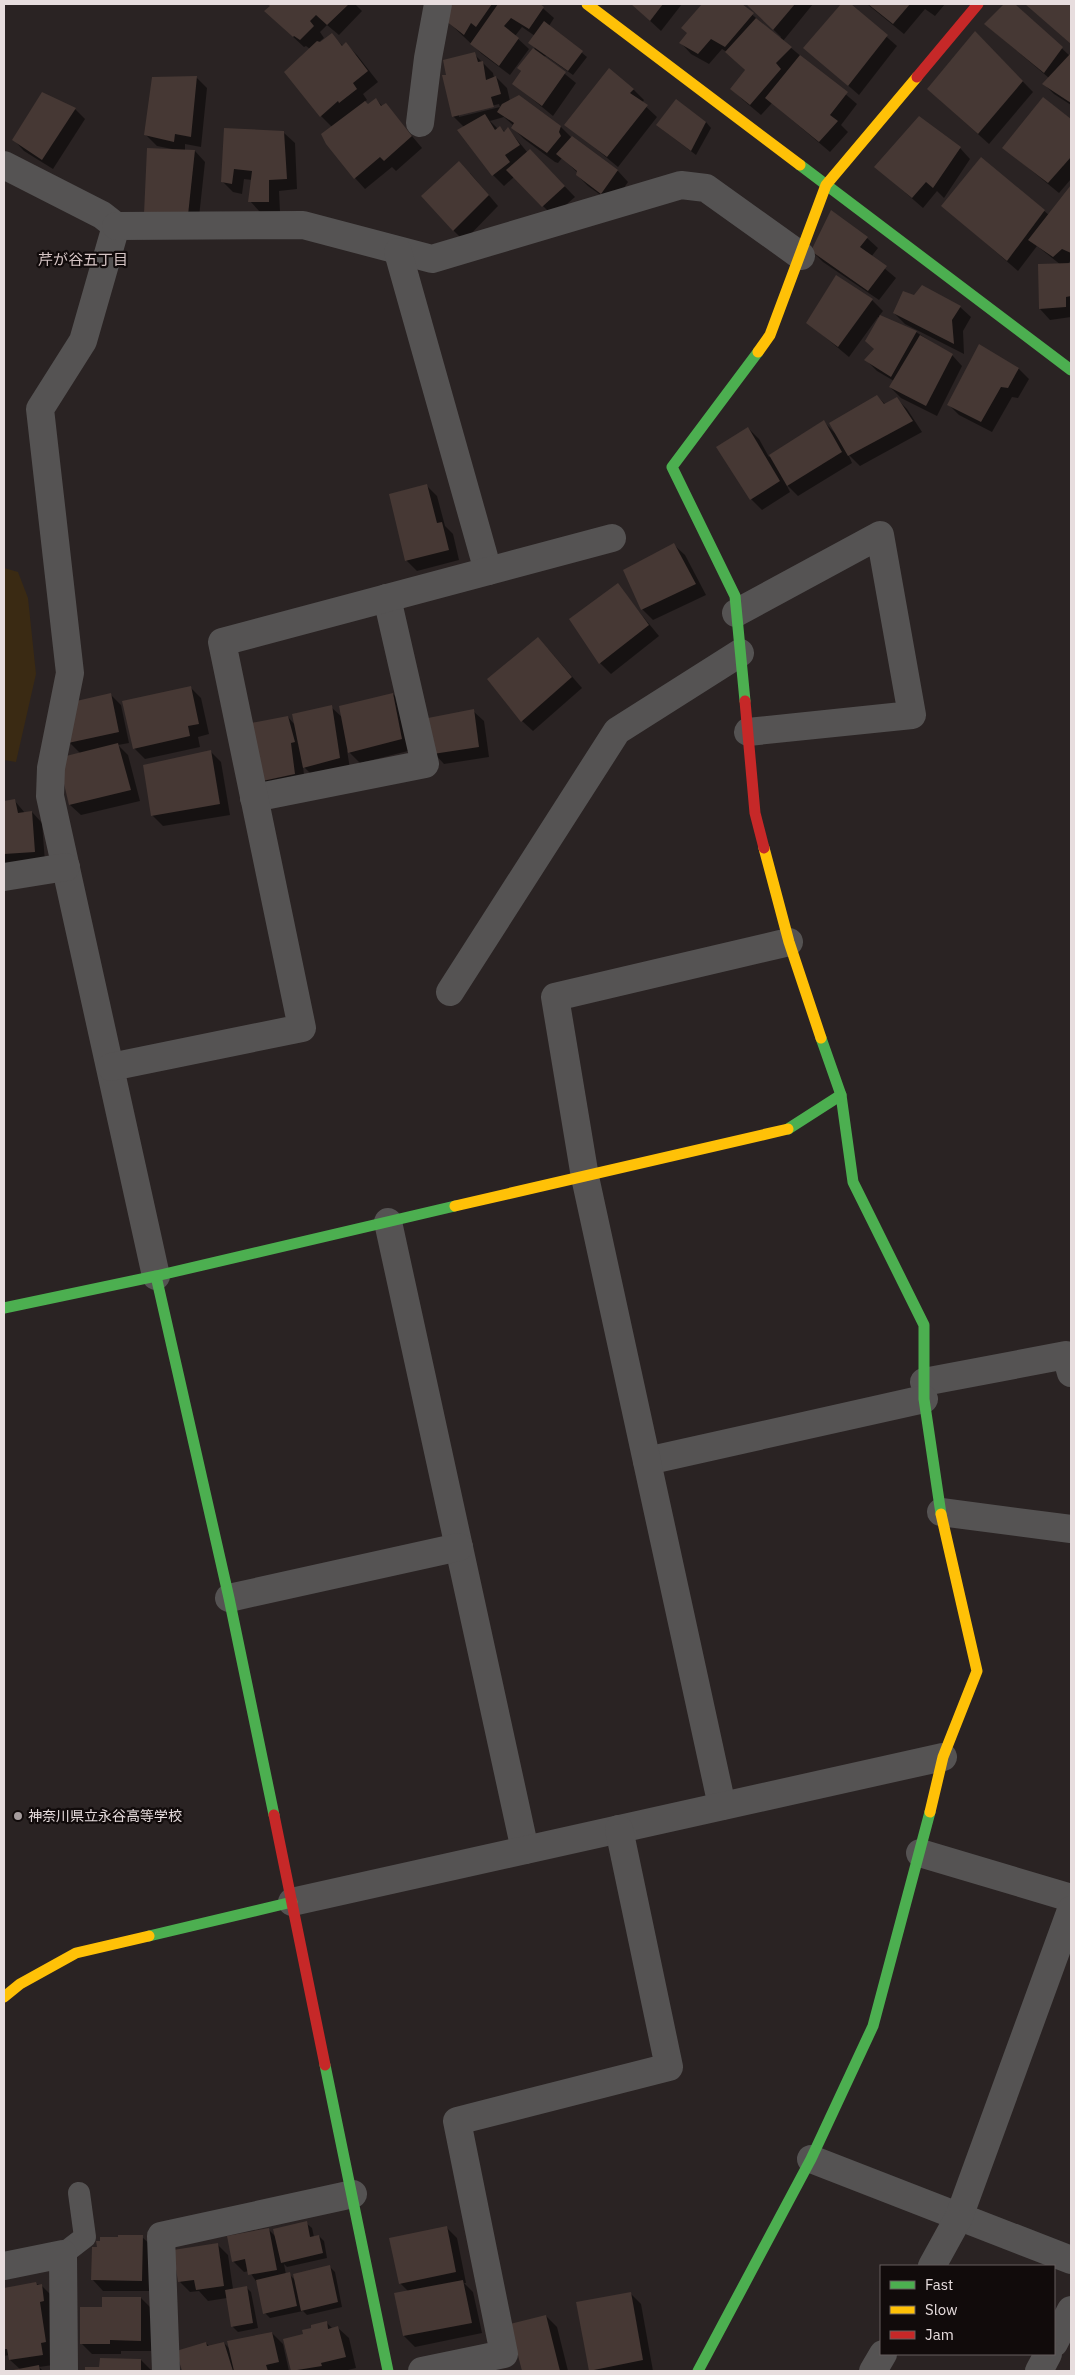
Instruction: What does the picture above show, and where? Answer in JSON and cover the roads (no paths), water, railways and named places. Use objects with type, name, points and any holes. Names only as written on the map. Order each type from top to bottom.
[{"type":"street","points":[[420,123],[428,58],[438,4]]},
{"type":"street","points":[[587,4],[1071,370]]},
{"type":"street","points":[[698,2371],[811,2159],[873,2026],[920,1853],[943,1757],[977,1671],[941,1512],[924,1390],[924,1325],[853,1182],[842,1095],[789,942],[755,813],[735,596],[672,467],[770,335],[826,185],[978,4]]},
{"type":"street","points":[[6,170],[102,215],[116,226],[304,225],[398,252],[432,259],[681,185],[706,188],[801,256]]},
{"type":"street","points":[[116,226],[83,341],[40,409],[70,673],[51,768],[50,796],[229,1598],[388,2371]]},
{"type":"street","points":[[398,252],[488,571]]},
{"type":"street","points":[[736,613],[880,535],[912,715],[748,732]]},
{"type":"street","points":[[111,1067],[302,1028],[222,642],[612,538]]},
{"type":"street","points":[[254,798],[425,764],[387,598]]},
{"type":"street","points":[[450,992],[617,731],[740,653]]},
{"type":"street","points":[[4,877],[66,867]]},
{"type":"street","points":[[722,1806],[586,1176],[555,997],[789,942]]},
{"type":"street","points":[[4,1308],[156,1276],[791,1128],[842,1095]]},
{"type":"street","points":[[388,1222],[526,1850]]},
{"type":"street","points":[[647,1462],[1066,1355],[1071,1373]]},
{"type":"street","points":[[941,1512],[1071,1529]]},
{"type":"street","points":[[229,1598],[459,1547]]},
{"type":"street","points":[[4,1997],[20,1984],[76,1953],[292,1902],[943,1757]]},
{"type":"street","points":[[422,2371],[504,2354],[457,2122],[669,2067],[619,1829]]},
{"type":"street","points":[[920,1853],[1071,1898]]},
{"type":"street","points":[[933,2265],[960,2217],[1071,1910]]},
{"type":"street","points":[[811,2159],[1071,2260]]},
{"type":"street","points":[[166,2371],[161,2236],[353,2194]]},
{"type":"street","points":[[4,2266],[63,2254],[64,2371]]},
{"type":"street","points":[[1055,2341],[1071,2310]]},
{"type":"street","points":[[873,2371],[881,2355]]},
{"type":"street","points":[[1039,2371],[1047,2355]]},
{"type":"lane","points":[[63,2254],[85,2237],[79,2193]]},
{"type":"place","name":"神奈川県立永谷高等学校","points":[[18,1816]]},
{"type":"district","name":"芹が谷五丁目","points":[[83,260]]}]
